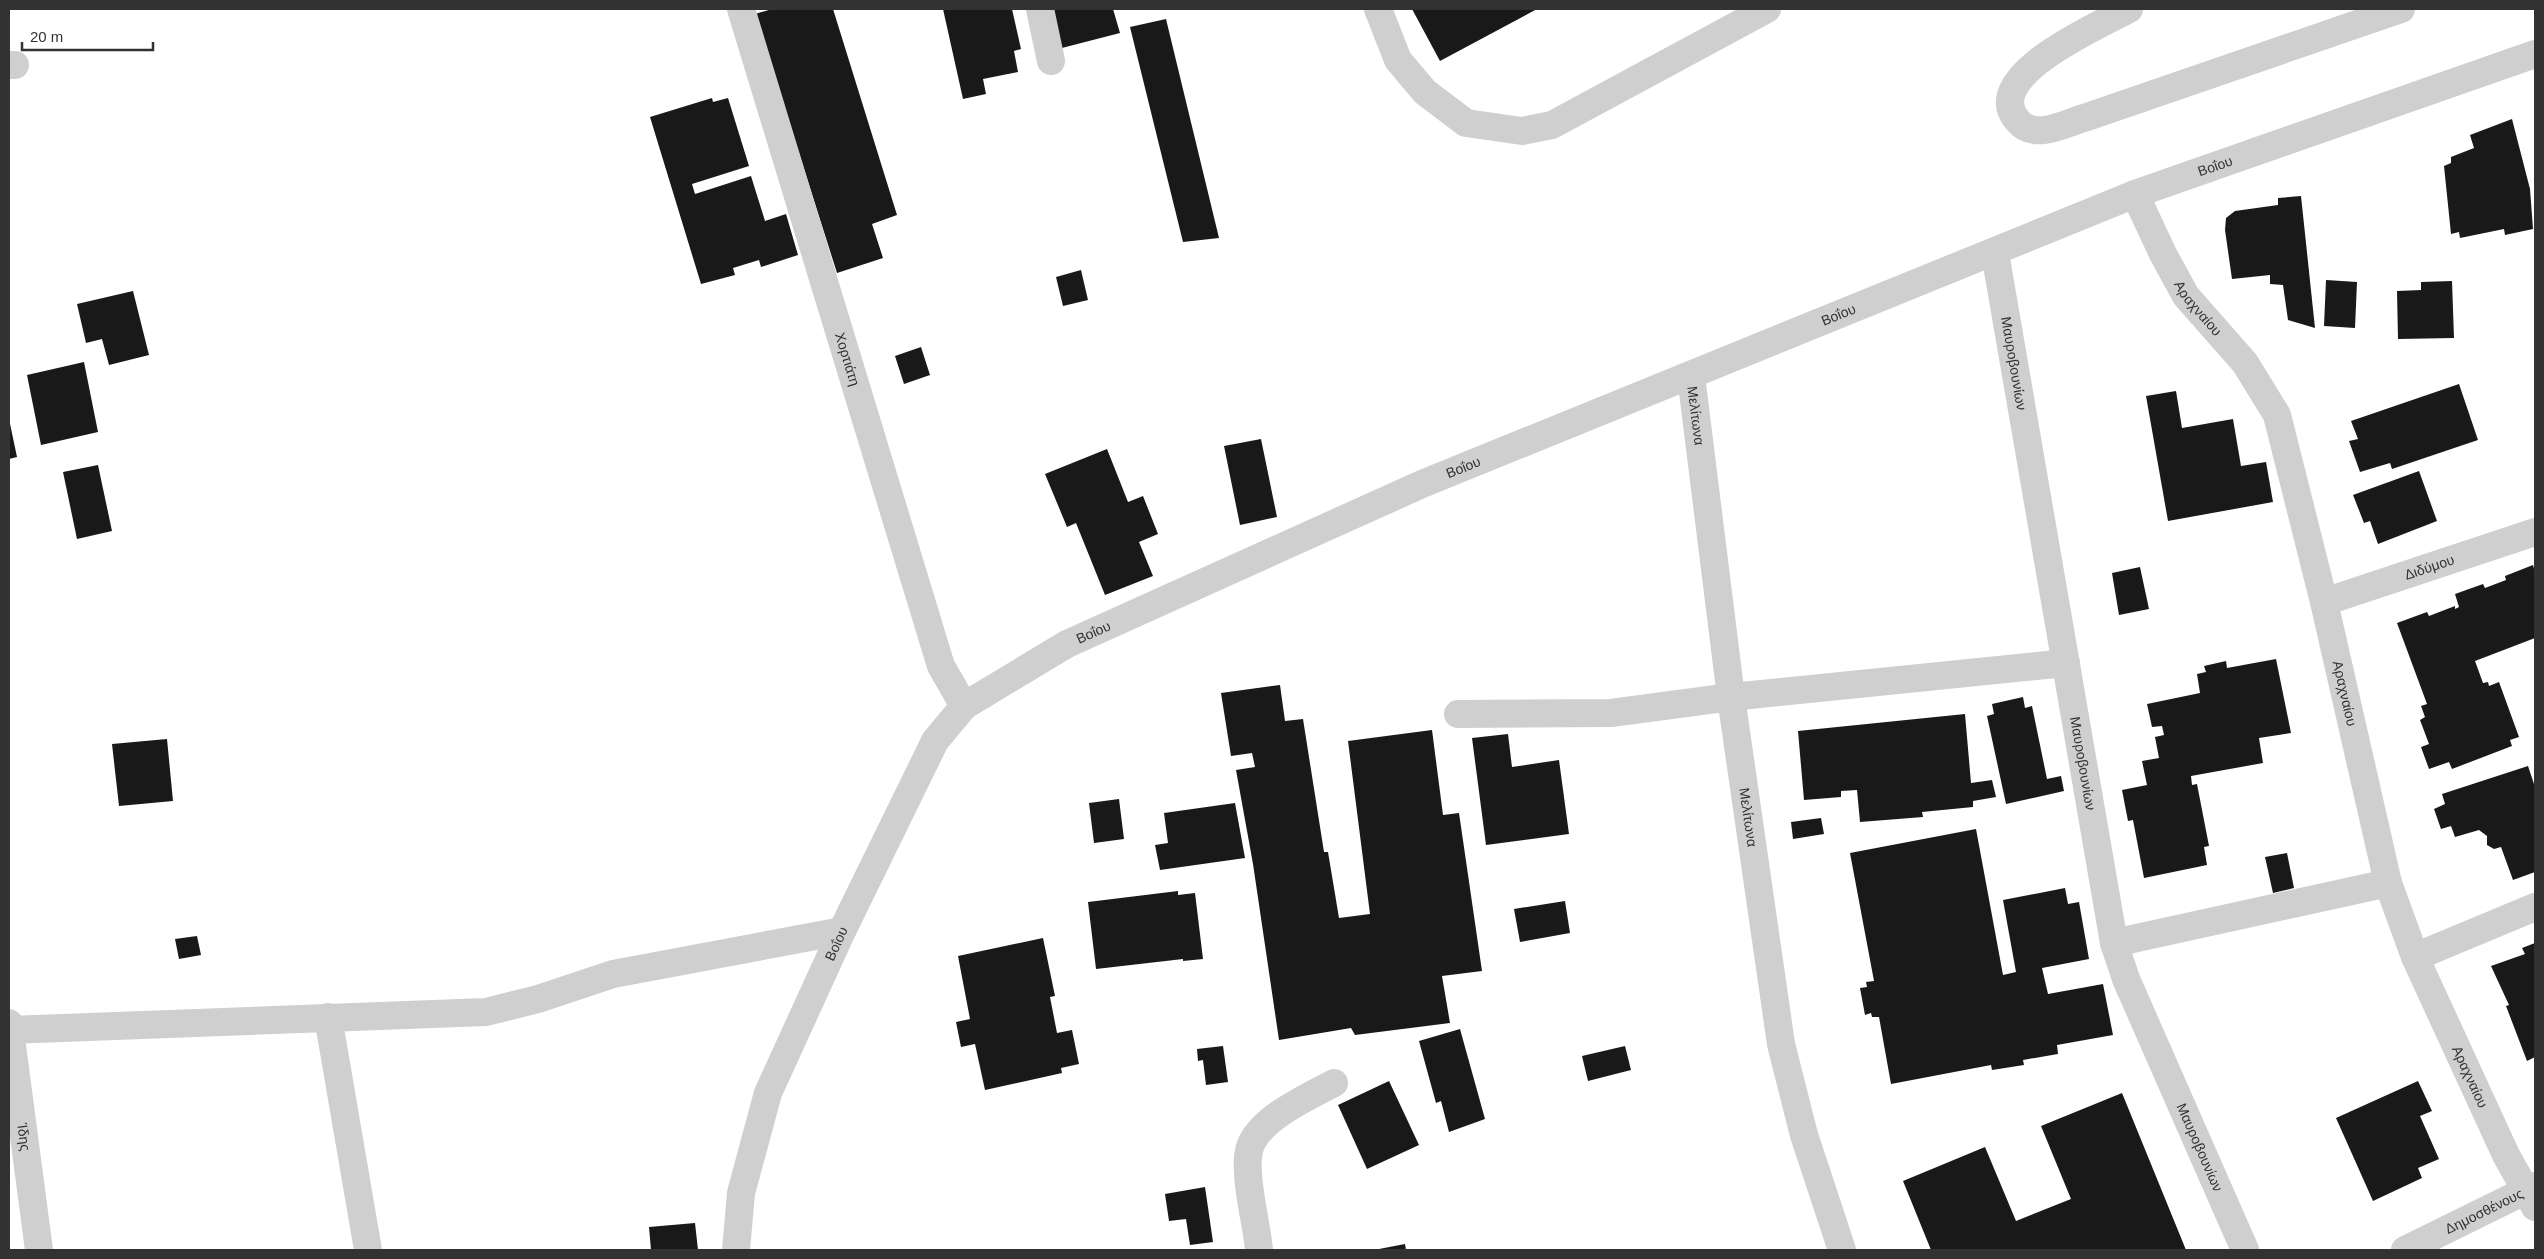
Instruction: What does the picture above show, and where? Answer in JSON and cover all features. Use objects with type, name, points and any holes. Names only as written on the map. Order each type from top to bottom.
[{"type":"street","name":"Χορτιάτη","points":[[741,9],[941,666],[964,706]]},
{"type":"street","points":[[1040,9],[1051,61]]},
{"type":"street","points":[[1378,9],[1398,60],[1424,92],[1466,123],[1522,131],[1552,125],[1767,9]]},
{"type":"street","points":[[2129,9],[2035,63],[2015,83],[2009,101],[2015,118],[2023,128],[2037,132],[2401,9]]},
{"type":"street","name":"Βοΐου","points":[[736,1250],[741,1193],[768,1093],[842,931],[935,741],[964,706],[1067,644],[1353,513],[1995,253],[2135,194],[2535,54]]},
{"type":"street","name":"Αραχναίου","points":[[2135,194],[2163,254],[2186,296],[2245,363],[2276,415],[2324,602],[2388,883],[2415,957],[2506,1155],[2532,1195]]},
{"type":"street","name":"Μαυροβουνίων","points":[[1995,253],[2114,943],[2126,979],[2245,1250]]},
{"type":"street","name":"Μελίτωνα","points":[[1691,376],[1732,697],[1780,1044],[1804,1135],[1842,1250]]},
{"type":"street","name":"Διδύμου","points":[[2324,602],[2535,532]]},
{"type":"street","points":[[1458,714],[1611,713],[1732,697],[2066,663]]},
{"type":"street","points":[[2114,943],[2388,883]]},
{"type":"street","points":[[2415,957],[2535,906]]},
{"type":"street","points":[[9,1027],[486,1012],[538,999],[613,974],[842,931]]},
{"type":"street","points":[[328,1016],[368,1250]]},
{"type":"street","name":"Ίδης","points":[[9,1027],[39,1250]]},
{"type":"street","points":[[1259,1250],[1248,1172],[1250,1147],[1264,1127],[1295,1103],[1334,1083]]},
{"type":"street","name":"Δημοσθένους","points":[[2404,1250],[2532,1195]]},
{"type":"building","points":[[772,9],[833,9],[897,215],[872,224],[883,258],[837,273],[755,14]]},
{"type":"building","points":[[943,9],[1012,9],[1021,49],[1014,51],[1018,72],[983,79],[986,94],[963,99]]},
{"type":"building","points":[[1048,9],[1113,9],[1120,33],[1058,49]]},
{"type":"building","points":[[1412,9],[1537,9],[1440,61]]},
{"type":"building","points":[[1166,19],[1219,238],[1183,242],[1130,27]]},
{"type":"building","points":[[712,98],[713,102],[728,98],[749,166],[692,184],[695,194],[751,176],[765,221],[786,214],[798,255],[761,267],[759,260],[733,268],[735,275],[701,284],[650,117]]},
{"type":"building","points":[[2512,119],[2530,189],[2533,229],[2505,235],[2504,229],[2460,238],[2459,232],[2451,234],[2444,166],[2451,163],[2451,157],[2474,148],[2470,135]]},
{"type":"building","points":[[2301,196],[2315,328],[2288,320],[2283,285],[2270,284],[2270,275],[2232,279],[2225,230],[2226,218],[2235,211],[2278,205],[2278,198]]},
{"type":"building","points":[[1081,270],[1088,300],[1063,306],[1056,277]]},
{"type":"building","points":[[2326,280],[2357,282],[2355,328],[2324,326]]},
{"type":"building","points":[[2452,281],[2454,338],[2398,339],[2397,291],[2421,290],[2421,282]]},
{"type":"building","points":[[133,291],[149,355],[109,365],[102,339],[86,343],[77,304]]},
{"type":"building","points":[[921,347],[930,375],[904,384],[895,356]]},
{"type":"building","points":[[84,362],[98,432],[41,445],[27,375]]},
{"type":"building","points":[[2459,384],[2478,440],[2392,469],[2390,463],[2360,472],[2349,441],[2358,439],[2351,421]]},
{"type":"building","points":[[2176,391],[2182,428],[2233,419],[2241,466],[2266,462],[2273,502],[2168,521],[2146,396]]},
{"type":"building","points":[[9,419],[17,457],[9,459]]},
{"type":"building","points":[[1261,439],[1277,517],[1240,525],[1224,446]]},
{"type":"building","points":[[1107,449],[1128,502],[1143,496],[1158,534],[1139,542],[1153,576],[1105,595],[1076,523],[1067,527],[1045,474]]},
{"type":"building","points":[[98,465],[112,531],[77,539],[63,472]]},
{"type":"building","points":[[2419,471],[2437,521],[2378,544],[2370,521],[2364,523],[2353,495]]},
{"type":"building","points":[[2533,565],[2535,572],[2535,638],[2475,661],[2483,683],[2488,682],[2489,686],[2499,682],[2519,737],[2510,740],[2512,746],[2452,769],[2449,762],[2429,769],[2421,747],[2429,744],[2420,720],[2425,717],[2421,706],[2427,704],[2397,623],[2427,612],[2429,616],[2455,606],[2455,609],[2459,607],[2455,594],[2483,584],[2485,588],[2506,580],[2505,576]]},
{"type":"building","points":[[2140,567],[2149,609],[2119,615],[2112,573]]},
{"type":"building","points":[[2276,659],[2291,733],[2259,738],[2263,763],[2191,776],[2192,785],[2197,784],[2209,846],[2204,847],[2207,865],[2144,878],[2133,820],[2128,821],[2122,790],[2147,785],[2142,761],[2159,758],[2155,737],[2164,735],[2162,726],[2152,727],[2147,704],[2200,693],[2197,674],[2206,672],[2204,666],[2226,661],[2227,668]]},
{"type":"building","points":[[1280,685],[1285,721],[1303,719],[1324,852],[1328,852],[1339,918],[1370,914],[1348,741],[1432,730],[1443,815],[1459,813],[1482,971],[1442,976],[1450,1023],[1355,1035],[1351,1028],[1279,1040],[1253,864],[1236,770],[1255,767],[1252,753],[1231,756],[1221,693]]},
{"type":"building","points":[[2023,697],[2025,708],[2032,706],[2047,779],[2061,776],[2064,791],[2006,804],[1987,716],[1994,714],[1992,704]]},
{"type":"building","points":[[1965,714],[1971,783],[1992,780],[1996,797],[1973,801],[1973,807],[1922,812],[1923,817],[1860,822],[1857,790],[1841,791],[1841,797],[1804,800],[1798,731]]},
{"type":"building","points":[[1508,734],[1512,767],[1559,760],[1569,834],[1486,845],[1472,738]]},
{"type":"building","points":[[167,739],[173,801],[119,806],[112,744]]},
{"type":"building","points":[[2528,766],[2535,787],[2535,872],[2513,880],[2501,847],[2494,849],[2487,845],[2487,836],[2479,830],[2455,837],[2451,826],[2441,829],[2434,809],[2445,804],[2442,794]]},
{"type":"building","points":[[1119,799],[1124,839],[1094,843],[1089,803]]},
{"type":"building","points":[[1235,803],[1245,858],[1160,870],[1155,845],[1168,843],[1164,813]]},
{"type":"building","points":[[1821,818],[1824,834],[1793,839],[1791,822]]},
{"type":"building","points":[[1976,829],[2003,975],[2016,972],[2003,900],[2065,888],[2068,904],[2079,902],[2089,959],[2042,968],[2048,994],[2103,984],[2113,1035],[2057,1045],[2058,1054],[2023,1060],[2024,1065],[1992,1070],[1991,1065],[1891,1084],[1879,1017],[1872,1017],[1871,1013],[1865,1015],[1860,988],[1867,987],[1866,982],[1874,981],[1850,853]]},
{"type":"building","points":[[2287,853],[2294,888],[2273,893],[2265,857]]},
{"type":"building","points":[[1178,891],[1178,895],[1195,893],[1203,959],[1183,961],[1183,959],[1096,969],[1088,902]]},
{"type":"building","points":[[1565,901],[1570,933],[1520,942],[1514,909]]},
{"type":"building","points":[[197,936],[201,955],[179,959],[175,939]]},
{"type":"building","points":[[1043,938],[1055,996],[1050,997],[1057,1033],[1072,1030],[1079,1064],[1061,1068],[1062,1073],[985,1090],[975,1044],[961,1047],[956,1022],[970,1019],[958,956]]},
{"type":"building","points":[[2535,943],[2535,1057],[2527,1061],[2506,1006],[2509,1005],[2491,966],[2525,954],[2522,948]]},
{"type":"building","points":[[1460,1029],[1485,1119],[1449,1132],[1441,1101],[1436,1103],[1419,1041]]},
{"type":"building","points":[[1223,1046],[1228,1082],[1206,1085],[1203,1060],[1198,1061],[1197,1049]]},
{"type":"building","points":[[1625,1046],[1631,1070],[1588,1081],[1582,1056]]},
{"type":"building","points":[[1389,1081],[1419,1145],[1367,1169],[1338,1105]]},
{"type":"building","points":[[2418,1081],[2432,1111],[2420,1116],[2439,1159],[2418,1168],[2422,1178],[2373,1201],[2336,1118]]},
{"type":"building","points":[[2122,1093],[2186,1250],[1931,1250],[1903,1181],[1985,1147],[2016,1221],[2071,1199],[2041,1126]]},
{"type":"building","points":[[1205,1187],[1213,1242],[1190,1245],[1186,1219],[1169,1221],[1165,1194]]},
{"type":"building","points":[[695,1223],[698,1250],[651,1250],[649,1227]]},
{"type":"building","points":[[1405,1244],[1406,1250],[1379,1250],[1379,1249]]}]
